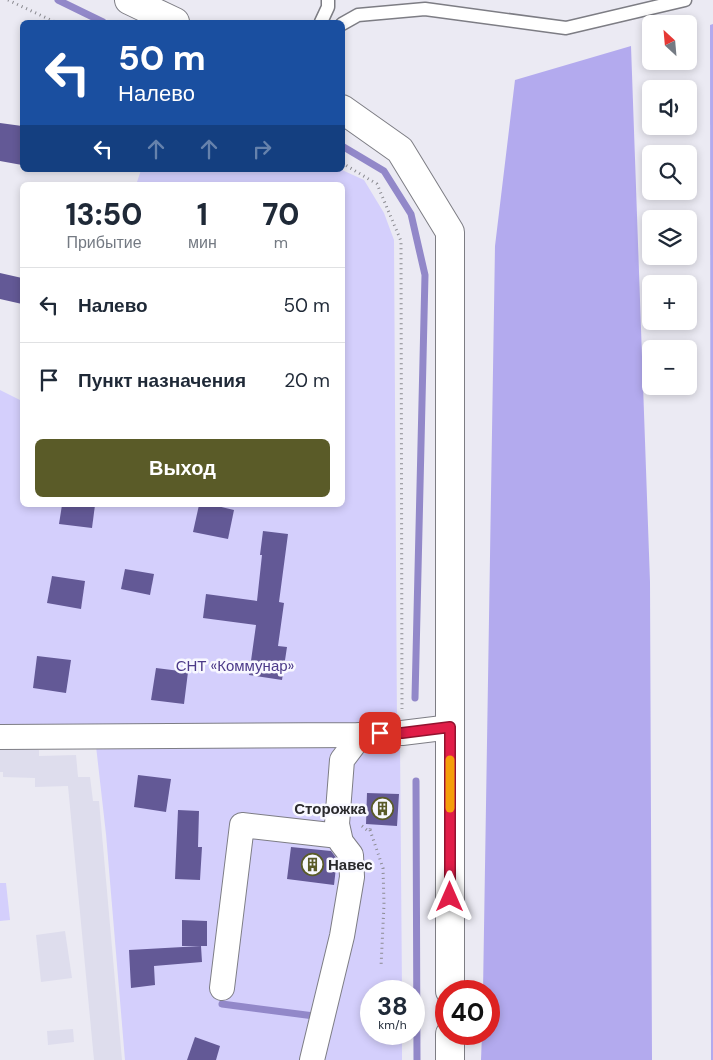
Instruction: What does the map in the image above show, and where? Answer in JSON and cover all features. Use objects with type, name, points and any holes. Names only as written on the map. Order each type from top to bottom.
[{"type":"street","points":[[129,0],[170,20]]},
{"type":"street","points":[[345,111],[400,150],[450,232],[450,980]]},
{"type":"street","points":[[0,737],[361,735],[402,733],[450,727]]},
{"type":"street","points":[[312,1060],[342,936],[352,877],[351,856],[341,842],[336,824],[342,760],[361,735]]},
{"type":"street","points":[[222,988],[242,825],[340,836]]},
{"type":"street","points":[[450,1045],[450,1060]]},
{"type":"lane","points":[[322,20],[328,7],[328,0]]},
{"type":"lane","points":[[345,22],[358,15],[425,5],[566,28],[685,0]]},
{"type":"path","points":[[8,0],[51,20]]},
{"type":"path","points":[[345,165],[377,184],[401,241],[402,715]]},
{"type":"path","points":[[370,830],[383,868],[384,904],[380,966]]},
{"type":"shaded area","points":[[713,24],[713,1060],[711,1060],[710,25]]},
{"type":"shaded area","points":[[631,46],[650,582],[652,1060],[481,1060],[482,1045],[500,1045],[500,980],[483,980],[495,246],[515,80]]},
{"type":"shaded area","points":[[0,748],[39,750],[39,756],[76,755],[78,777],[90,777],[93,801],[99,801],[122,1060],[94,1060],[68,786],[35,787],[35,778],[3,777],[3,772],[0,772]]},
{"type":"shaded area","points":[[65,931],[72,978],[41,982],[36,935]]},
{"type":"shaded area","points":[[73,1029],[74,1042],[48,1045],[47,1031]]},
{"type":"green space","name":"СНТ «Коммунар»","points":[[345,171],[364,180],[384,213],[394,240],[397,724],[400,742],[402,980],[360,980],[360,1045],[402,1045],[402,1060],[125,1060],[106,834],[96,746],[0,744],[0,390],[20,400],[20,507],[345,507],[345,182],[137,182],[140,172]]},
{"type":"green space","points":[[0,883],[6,883],[10,920],[0,921]]},
{"type":"building","points":[[0,123],[20,126],[20,165],[0,161]]},
{"type":"building","points":[[0,273],[20,278],[20,304],[0,299]]},
{"type":"building","points":[[62,507],[95,507],[92,528],[59,524]]},
{"type":"building","points":[[199,507],[221,507],[234,510],[228,539],[193,532]]},
{"type":"building","points":[[263,531],[288,534],[279,602],[284,603],[278,646],[287,647],[282,680],[249,675],[256,625],[203,618],[206,594],[257,601]]},
{"type":"building","points":[[125,569],[154,574],[150,595],[121,589]]},
{"type":"building","points":[[52,576],[85,581],[81,609],[47,603]]},
{"type":"building","points":[[37,656],[71,660],[66,693],[33,688]]},
{"type":"building","points":[[156,668],[188,672],[184,704],[151,700]]},
{"type":"building","points":[[138,775],[171,779],[166,812],[134,807]]},
{"type":"building","name":"Сторожка","points":[[367,793],[399,794],[397,826],[366,824]]},
{"type":"building","points":[[178,810],[199,811],[198,847],[202,847],[200,880],[175,879]]},
{"type":"building","name":"Навес","points":[[291,847],[331,851],[337,859],[334,885],[287,879]]},
{"type":"building","points":[[182,920],[207,921],[207,946],[182,946]]},
{"type":"building","points":[[201,946],[202,962],[154,966],[155,985],[131,988],[129,950]]},
{"type":"building","points":[[195,1037],[220,1046],[216,1060],[187,1060]]},
{"type":"waterway","points":[[58,0],[99,20]]},
{"type":"waterway","points":[[345,148],[384,171],[411,214],[425,275],[415,698]]},
{"type":"waterway","points":[[416,781],[417,1060]]},
{"type":"waterway","points":[[222,1004],[314,1016]]},
{"type":"slow traffic","points":[[450,760],[450,808]]},
{"type":"place","name":"Сторожка","points":[[382,809]]},
{"type":"place","name":"Навес","points":[[312,865]]},
{"type":"route","points":[[380,733],[402,733],[450,727],[450,897]]}]
